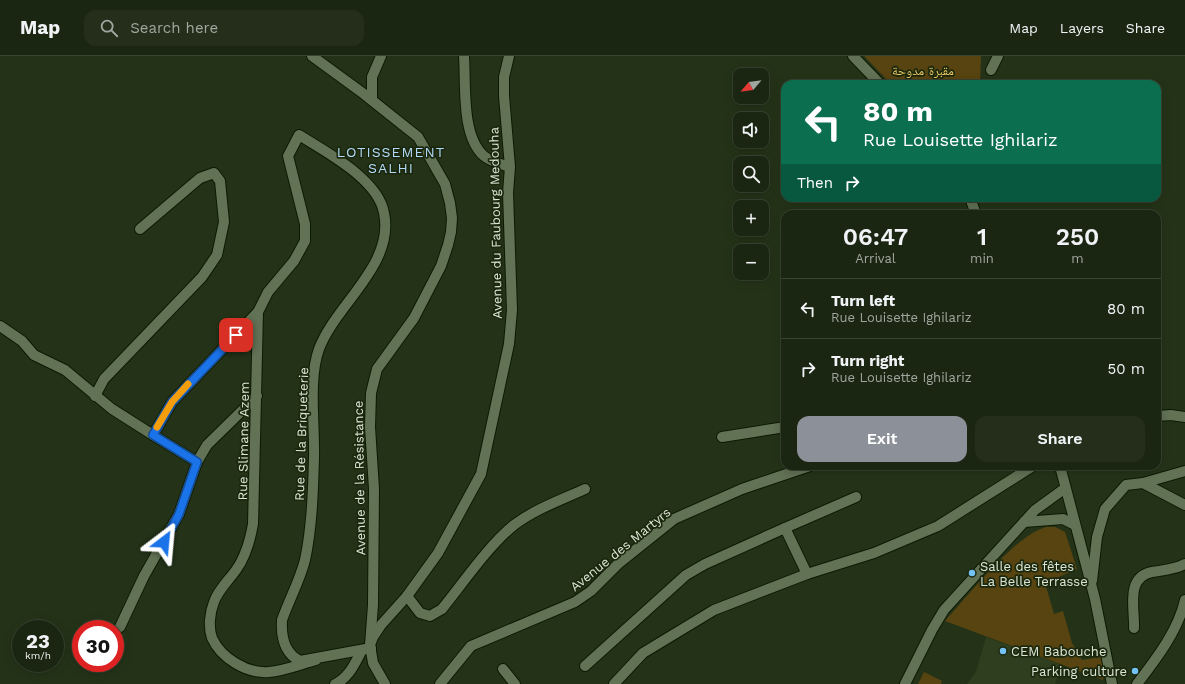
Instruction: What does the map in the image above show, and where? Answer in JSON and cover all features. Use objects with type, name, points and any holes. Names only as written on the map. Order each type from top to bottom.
[{"type":"street","name":"Avenue de la Résistance","points":[[312,56],[410,130],[425,146],[445,184],[452,218],[448,245],[426,297],[414,318],[376,369],[373,378],[370,427],[374,465],[374,537],[368,648]]},
{"type":"street","points":[[372,100],[372,77],[381,56]]},
{"type":"street","points":[[464,56],[467,121],[476,148],[493,162],[510,167]]},
{"type":"street","name":"Avenue du Faubourg Medouha","points":[[335,684],[340,682],[351,670],[368,648],[381,625],[407,596],[438,553],[473,491],[481,474],[487,454],[500,380],[509,344],[512,310],[508,193],[510,167],[504,96],[504,77],[509,56]]},
{"type":"street","points":[[853,56],[876,80]]},
{"type":"street","points":[[991,70],[998,56]]},
{"type":"street","name":"Rue de la Briqueterie","points":[[300,134],[357,172],[376,197],[384,211],[385,220],[382,244],[369,273],[323,339],[316,364],[314,384],[314,457],[310,532],[304,562],[282,620],[281,630],[283,641],[289,653],[300,661],[316,660],[368,648]]},
{"type":"street","name":"Rue Slimane Azem","points":[[300,134],[289,151],[288,160],[305,224],[305,241],[294,261],[268,292],[258,312],[253,524],[244,555],[237,569],[214,600],[211,612],[210,630],[212,638],[219,648],[232,661],[258,672],[270,672],[316,660]]},
{"type":"street","points":[[95,396],[104,379],[202,277],[217,255],[224,222],[220,181],[218,175],[214,173],[200,178],[140,229]]},
{"type":"street","points":[[153,435],[172,402],[258,312]]},
{"type":"street","points":[[0,326],[22,341],[34,355],[65,370],[112,409],[197,462]]},
{"type":"street","points":[[123,620],[144,576],[179,514],[197,462],[207,445],[257,396]]},
{"type":"street","points":[[1161,416],[1171,415],[1185,417]]},
{"type":"street","points":[[722,437],[781,428]]},
{"type":"street","name":"Avenue des Martyrs","points":[[440,684],[471,646],[578,599],[591,591],[619,563],[674,519],[742,489],[798,470]]},
{"type":"street","points":[[614,684],[643,653],[714,610],[807,574],[874,553],[938,526],[1027,470]]},
{"type":"street","points":[[1061,470],[1064,488],[1091,587],[1112,684]]},
{"type":"street","points":[[1091,587],[1097,537],[1105,509],[1126,485],[1142,483],[1185,471]]},
{"type":"street","points":[[1142,483],[1185,505]]},
{"type":"street","points":[[905,684],[944,610],[1035,510],[1064,488]]},
{"type":"street","points":[[407,596],[420,613],[430,616],[436,613],[442,609],[483,557],[513,525],[531,514],[585,489]]},
{"type":"street","points":[[585,666],[686,576],[705,564],[856,497]]},
{"type":"street","points":[[1024,522],[1063,519],[1075,525]]},
{"type":"street","points":[[786,528],[807,574]]},
{"type":"street","points":[[1134,628],[1133,591],[1139,579],[1150,573],[1166,571],[1185,564]]},
{"type":"street","points":[[1137,684],[1164,646],[1178,622],[1185,600]]},
{"type":"street","points":[[368,648],[373,663],[385,684]]},
{"type":"street","points":[[504,669],[515,684]]},
{"type":"shaded area","name":"CEM Babouche","points":[[986,637],[1062,665],[1055,684],[967,684],[976,672]]},
{"type":"green space","name":"مقبرة مدوحة","points":[[864,56],[981,56],[980,80],[887,80]]},
{"type":"green space","points":[[1046,527],[1055,527],[1065,532],[1077,569],[1045,583],[1054,614],[1063,611],[1072,643],[1082,660],[1107,656],[1103,680],[945,621],[1006,554],[1033,533]]},
{"type":"green space","points":[[924,672],[942,681],[941,684],[918,684]]},
{"type":"slow traffic","points":[[157,427],[164,413],[188,384]]},
{"type":"place","name":"Salle des fêtes La Belle Terrasse","points":[[972,573]]},
{"type":"place","name":"CEM Babouche","points":[[1003,651]]},
{"type":"place","name":"Parking culture","points":[[1135,671]]},
{"type":"district","name":"LOTISSEMENT SALHI","points":[[391,160]]},
{"type":"route","points":[[164,542],[179,514],[197,462],[153,435],[164,413],[172,402],[236,335]]}]
